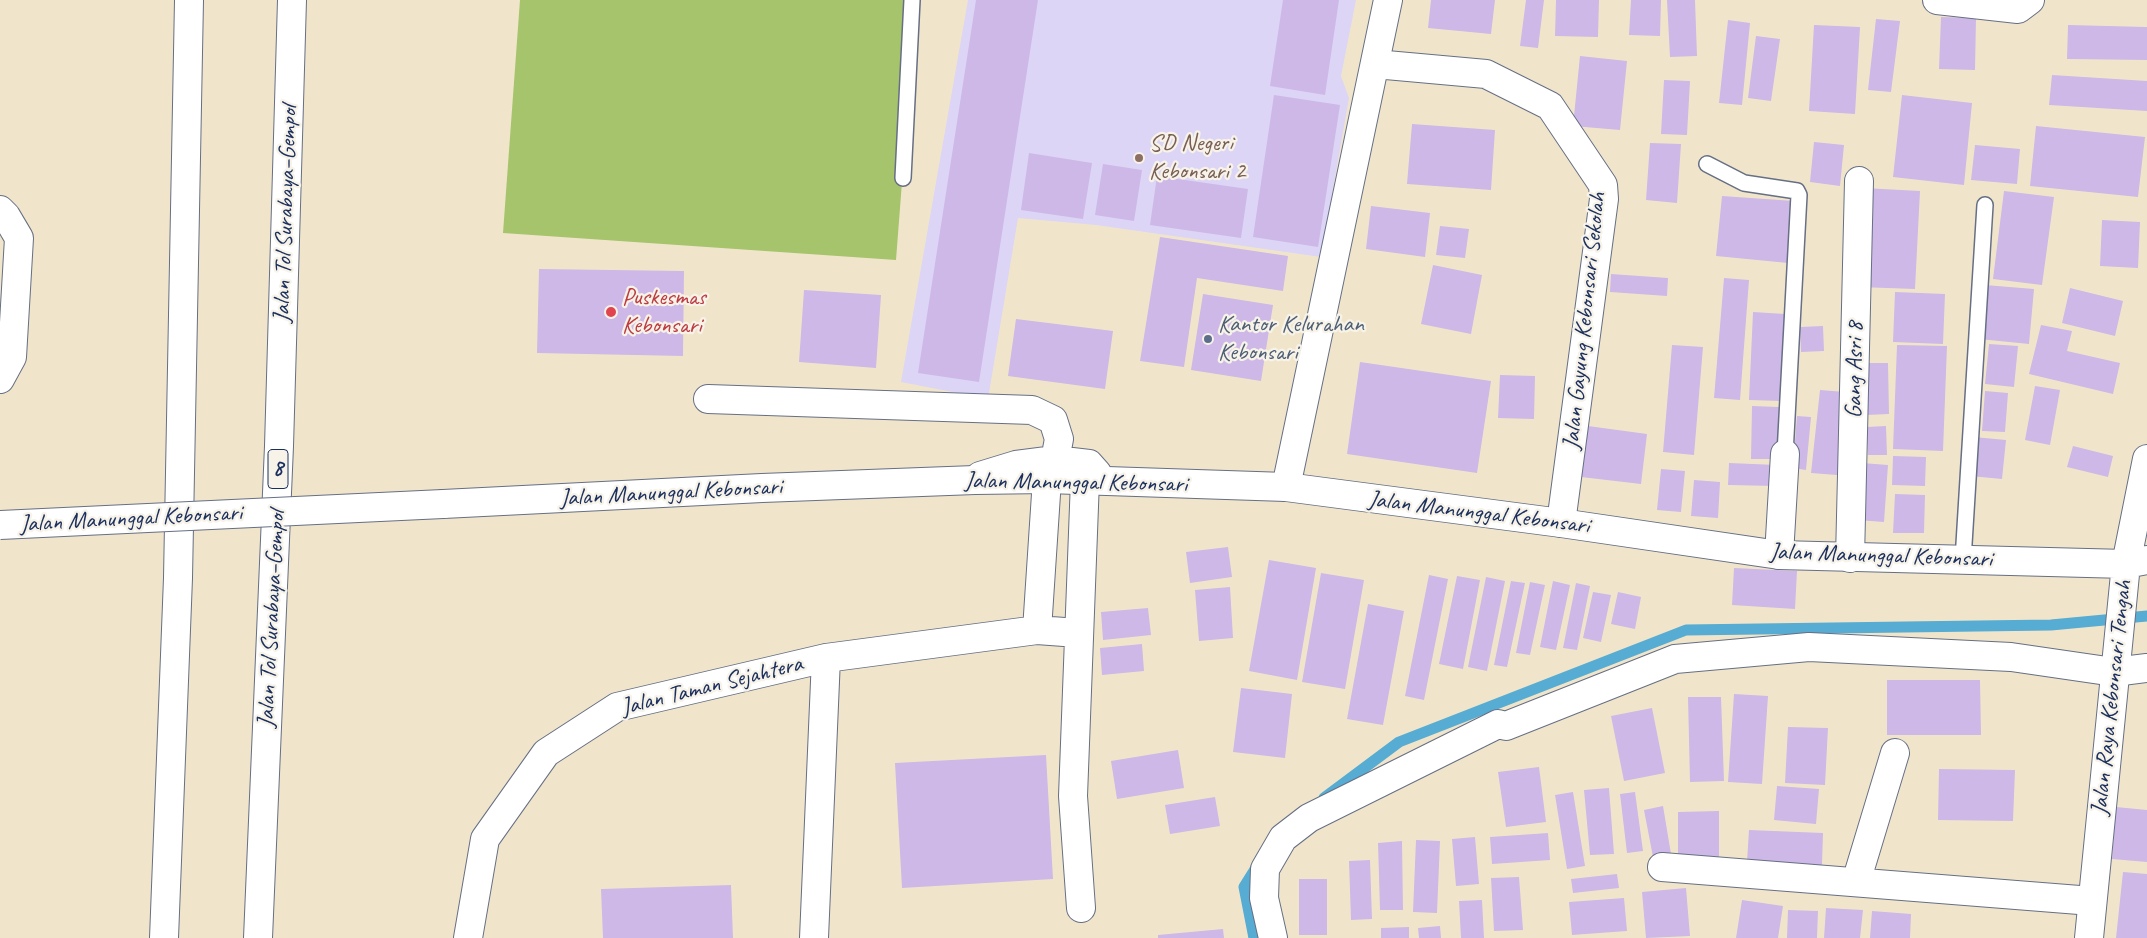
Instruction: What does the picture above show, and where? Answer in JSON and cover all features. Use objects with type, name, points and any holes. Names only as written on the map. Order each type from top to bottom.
[{"type":"main road","points":[[164,938],[178,578],[189,0]]},
{"type":"main road","name":"Jalan Tol Surabaya–Gempol","points":[[258,938],[280,436],[292,0]]},
{"type":"main road","points":[[1286,487],[1388,0]]},
{"type":"main road","points":[[1937,0],[2018,9],[2030,0]]},
{"type":"main road","name":"Jalan Gayung Kebonsari Sekolah","points":[[1375,64],[1486,74],[1550,106],[1602,185],[1604,199],[1561,523]]},
{"type":"main road","name":"Gang Asri 8","points":[[1850,558],[1859,181]]},
{"type":"main road","points":[[0,210],[19,238],[12,357],[0,379]]},
{"type":"main road","points":[[708,399],[1032,410],[1053,420],[1059,439],[1051,469],[1036,630]]},
{"type":"main road","points":[[1779,555],[1785,454]]},
{"type":"main road","name":"Jalan Raya Kebonsari Tengah","points":[[2088,938],[2114,663],[2120,615],[2136,562],[2147,459]]},
{"type":"main road","name":"Jalan Manunggal Kebonsari","points":[[0,526],[762,488],[975,480],[1051,469],[1091,480],[1286,487],[1561,523],[1779,555],[1850,558],[2136,562]]},
{"type":"main road","points":[[1081,908],[1073,796],[1078,633],[1091,480]]},
{"type":"main road","name":"Jalan Taman Sejahtera","points":[[468,938],[485,839],[546,753],[617,707],[826,658],[1036,630],[1078,633]]},
{"type":"main road","points":[[1273,938],[1264,898],[1265,869],[1283,838],[1309,818],[1498,724],[1506,726],[1675,659],[1809,647],[2114,663],[2147,668]]},
{"type":"main road","name":"Jalan Taman Sejahtera","points":[[814,938],[826,658]]},
{"type":"main road","points":[[1856,882],[1895,753]]},
{"type":"main road","points":[[1662,867],[2092,901]]},
{"type":"lane","points":[[903,178],[912,0]]},
{"type":"lane","points":[[1706,164],[1744,184],[1797,191],[1799,195],[1785,454]]},
{"type":"lane","points":[[1963,560],[1985,205]]},
{"type":"shaded area","name":"SD Negeri Kebonsari 2","points":[[968,0],[1356,0],[1341,76],[1349,98],[1321,257],[1096,225],[1018,218],[988,399],[901,382]]},
{"type":"green space","points":[[520,0],[916,0],[896,260],[503,233]]},
{"type":"building","points":[[976,0],[1038,0],[979,382],[918,373]]},
{"type":"building","points":[[1283,0],[1339,0],[1325,95],[1270,86]]},
{"type":"building","points":[[1431,0],[1495,0],[1491,34],[1428,28]]},
{"type":"building","points":[[1526,0],[1544,0],[1538,48],[1520,46]]},
{"type":"building","points":[[1556,0],[1599,0],[1598,37],[1555,36]]},
{"type":"building","points":[[1631,0],[1661,0],[1660,36],[1629,35]]},
{"type":"building","points":[[1667,0],[1695,0],[1697,56],[1670,57]]},
{"type":"building","points":[[1941,17],[1976,18],[1975,70],[1939,69]]},
{"type":"building","points":[[1876,19],[1900,21],[1891,92],[1868,90]]},
{"type":"building","points":[[1728,20],[1750,23],[1742,105],[1719,103]]},
{"type":"building","points":[[1814,25],[1860,27],[1855,114],[1809,111]]},
{"type":"building","points":[[2068,25],[2147,27],[2147,60],[2067,59]]},
{"type":"building","points":[[1756,36],[1780,39],[1771,101],[1748,98]]},
{"type":"building","points":[[1580,56],[1627,61],[1620,130],[1573,126]]},
{"type":"building","points":[[2052,75],[2147,81],[2147,111],[2049,105]]},
{"type":"building","points":[[1664,80],[1690,81],[1687,135],[1661,134]]},
{"type":"building","points":[[1274,95],[1340,105],[1318,247],[1253,237]]},
{"type":"building","points":[[1902,95],[1972,103],[1964,185],[1893,177]]},
{"type":"building","points":[[1412,124],[1495,130],[1491,190],[1407,184]]},
{"type":"building","points":[[2036,126],[2145,137],[2138,197],[2030,186]]},
{"type":"building","points":[[1814,142],[1844,145],[1840,186],[1810,182]]},
{"type":"building","points":[[1650,143],[1681,144],[1677,203],[1646,200]]},
{"type":"building","points":[[1975,145],[2020,149],[2017,184],[1971,180]]},
{"type":"building","points":[[1029,153],[1092,163],[1083,219],[1021,210]]},
{"type":"building","points":[[1103,164],[1142,170],[1134,221],[1095,215]]},
{"type":"building","points":[[1157,176],[1248,189],[1241,238],[1150,225]]},
{"type":"building","points":[[1864,188],[1920,191],[1915,289],[1859,287]]},
{"type":"building","points":[[2004,191],[2054,197],[2042,285],[1993,279]]},
{"type":"building","points":[[1722,196],[1794,201],[1788,263],[1716,256]]},
{"type":"building","points":[[1371,206],[1430,213],[1425,257],[1366,249]]},
{"type":"building","points":[[2102,220],[2140,222],[2138,268],[2100,266]]},
{"type":"building","points":[[1440,226],[1469,229],[1465,258],[1436,255]]},
{"type":"building","points":[[1160,237],[1288,256],[1283,291],[1197,278],[1184,367],[1140,361]]},
{"type":"building","points":[[1433,265],[1482,275],[1471,334],[1421,324]]},
{"type":"building","name":"Puskesmas Kebonsari","points":[[539,269],[684,271],[683,356],[537,353]]},
{"type":"building","points":[[1611,274],[1668,278],[1667,296],[1610,292]]},
{"type":"building","points":[[1724,278],[1749,280],[1740,400],[1714,398]]},
{"type":"building","points":[[1985,285],[2034,289],[2029,344],[1979,339]]},
{"type":"building","points":[[2070,288],[2123,301],[2115,336],[2062,323]]},
{"type":"building","points":[[804,290],[881,295],[876,368],[799,362]]},
{"type":"building","points":[[1895,292],[1945,294],[1943,344],[1893,342]]},
{"type":"building","points":[[1203,294],[1273,305],[1261,381],[1191,370]]},
{"type":"building","points":[[1753,312],[1785,314],[1781,401],[1749,400]]},
{"type":"building","points":[[1016,319],[1113,331],[1105,389],[1008,376]]},
{"type":"building","points":[[2041,325],[2072,331],[2067,351],[2120,363],[2113,394],[2029,374]]},
{"type":"building","points":[[1823,326],[1824,351],[1801,352],[1800,327]]},
{"type":"building","points":[[1989,344],[2018,346],[2014,387],[1985,384]]},
{"type":"building","points":[[1672,345],[1703,347],[1694,455],[1663,452]]},
{"type":"building","points":[[1897,345],[1947,346],[1943,451],[1893,449]]},
{"type":"building","points":[[1360,362],[1491,381],[1477,473],[1347,454]]},
{"type":"building","points":[[1865,363],[1888,363],[1889,414],[1866,415]]},
{"type":"building","points":[[1500,375],[1535,376],[1534,419],[1498,418]]},
{"type":"building","points":[[2035,386],[2060,390],[2050,445],[2025,440]]},
{"type":"building","points":[[1820,390],[1845,392],[1837,475],[1811,473]]},
{"type":"building","points":[[1985,391],[2008,393],[2005,432],[1982,431]]},
{"type":"building","points":[[1752,406],[1779,407],[1778,459],[1751,459]]},
{"type":"building","points":[[1797,416],[1811,417],[1806,470],[1793,468]]},
{"type":"building","points":[[1588,426],[1647,434],[1641,484],[1581,477]]},
{"type":"building","points":[[1886,426],[1887,455],[1868,455],[1867,427]]},
{"type":"building","points":[[1974,437],[2006,440],[2002,479],[1970,476]]},
{"type":"building","points":[[2073,446],[2113,456],[2108,477],[2067,467]]},
{"type":"building","points":[[1893,456],[1926,457],[1925,486],[1892,485]]},
{"type":"building","points":[[1729,463],[1777,465],[1776,486],[1728,485]]},
{"type":"building","points":[[1862,463],[1888,465],[1884,522],[1857,520]]},
{"type":"building","points":[[1661,469],[1685,471],[1681,512],[1657,510]]},
{"type":"building","points":[[1694,480],[1720,482],[1718,518],[1691,516]]},
{"type":"building","points":[[1895,494],[1925,495],[1924,533],[1893,533]]},
{"type":"building","points":[[1228,547],[1232,577],[1190,583],[1186,552]]},
{"type":"building","points":[[1269,560],[1316,568],[1297,680],[1249,671]]},
{"type":"building","points":[[1734,568],[1797,571],[1795,609],[1732,605]]},
{"type":"building","points":[[1321,573],[1364,580],[1345,689],[1302,682]]},
{"type":"building","points":[[1429,575],[1448,579],[1424,700],[1405,696]]},
{"type":"building","points":[[1457,576],[1480,580],[1463,669],[1439,664]]},
{"type":"building","points":[[1486,577],[1505,581],[1487,671],[1468,667]]},
{"type":"building","points":[[1511,581],[1525,583],[1507,667],[1494,665]]},
{"type":"building","points":[[1553,581],[1570,585],[1556,650],[1540,647]]},
{"type":"building","points":[[1530,582],[1545,585],[1530,655],[1516,653]]},
{"type":"building","points":[[1576,583],[1590,586],[1577,650],[1563,648]]},
{"type":"building","points":[[1230,587],[1233,638],[1199,641],[1195,590]]},
{"type":"building","points":[[1593,592],[1611,595],[1601,642],[1583,638]]},
{"type":"building","points":[[1618,592],[1641,597],[1635,629],[1611,624]]},
{"type":"building","points":[[1368,604],[1404,611],[1383,725],[1347,719]]},
{"type":"building","points":[[1148,608],[1151,635],[1103,640],[1101,612]]},
{"type":"building","points":[[1142,644],[1144,671],[1102,675],[1100,648]]},
{"type":"building","points":[[1887,680],[1980,680],[1981,735],[1887,735]]},
{"type":"building","points":[[1241,688],[1292,694],[1285,758],[1233,752]]},
{"type":"building","points":[[1734,694],[1768,696],[1762,784],[1728,782]]},
{"type":"building","points":[[1688,697],[1721,697],[1724,781],[1690,782]]},
{"type":"building","points":[[1652,708],[1665,773],[1624,781],[1611,716]]},
{"type":"building","points":[[1788,727],[1828,728],[1825,785],[1785,783]]},
{"type":"building","points":[[1178,750],[1184,788],[1117,799],[1111,761]]},
{"type":"building","points":[[1046,755],[1053,879],[902,888],[895,763]]},
{"type":"building","points":[[1539,767],[1546,822],[1506,827],[1498,772]]},
{"type":"building","points":[[1939,769],[2015,770],[2013,821],[1938,820]]},
{"type":"building","points":[[1777,786],[1819,789],[1816,824],[1774,820]]},
{"type":"building","points":[[1609,788],[1614,854],[1590,855],[1584,790]]},
{"type":"building","points":[[1573,792],[1585,866],[1567,869],[1555,795]]},
{"type":"building","points":[[1635,792],[1643,851],[1627,853],[1620,794]]},
{"type":"building","points":[[1215,797],[1220,826],[1170,834],[1165,805]]},
{"type":"building","points":[[1663,806],[1671,854],[1653,857],[1644,810]]},
{"type":"building","points":[[2116,807],[2147,810],[2147,862],[2112,859]]},
{"type":"building","points":[[1719,811],[1719,858],[1678,858],[1678,812]]},
{"type":"building","points":[[1749,830],[1823,833],[1822,865],[1747,862]]},
{"type":"building","points":[[1548,833],[1550,860],[1492,864],[1490,837]]},
{"type":"building","points":[[1475,837],[1479,884],[1456,886],[1452,839]]},
{"type":"building","points":[[1416,840],[1440,841],[1437,913],[1413,912]]},
{"type":"building","points":[[1402,841],[1403,910],[1380,910],[1378,843]]},
{"type":"building","points":[[1370,860],[1372,919],[1351,920],[1349,861]]},
{"type":"building","points":[[2123,872],[2147,874],[2147,938],[2116,938]]},
{"type":"building","points":[[1617,874],[1619,888],[1573,893],[1571,879]]},
{"type":"building","points":[[1519,877],[1523,930],[1494,931],[1491,878]]},
{"type":"building","points":[[1299,879],[1327,879],[1327,935],[1299,935]]},
{"type":"building","points":[[731,885],[733,938],[603,938],[601,889]]},
{"type":"building","points":[[1686,888],[1690,936],[1646,938],[1642,892]]},
{"type":"building","points":[[1624,898],[1627,931],[1572,935],[1569,902]]},
{"type":"building","points":[[1482,900],[1484,938],[1461,938],[1459,901]]},
{"type":"building","points":[[1742,900],[1783,906],[1778,938],[1736,938]]},
{"type":"building","points":[[1826,908],[1863,910],[1860,938],[1824,938]]},
{"type":"building","points":[[1788,910],[1818,911],[1817,938],[1787,938]]},
{"type":"building","points":[[1872,911],[1911,914],[1910,938],[1870,938]]},
{"type":"building","points":[[1440,926],[1441,938],[1419,938],[1418,928]]},
{"type":"building","points":[[1409,927],[1409,938],[1381,938],[1381,928]]},
{"type":"building","points":[[1223,929],[1224,938],[1158,938],[1158,935]]},
{"type":"waterway","points":[[1324,798],[1399,742],[1686,630],[2051,625],[2147,616]]},
{"type":"waterway","points":[[1254,938],[1244,887],[1259,863]]},
{"type":"place","name":"SD Negeri Kebonsari 2","points":[[1139,158]]},
{"type":"place","name":"Puskesmas Kebonsari","points":[[611,312]]},
{"type":"place","name":"Kantor Kelurahan Kebonsari","points":[[1208,339]]}]
